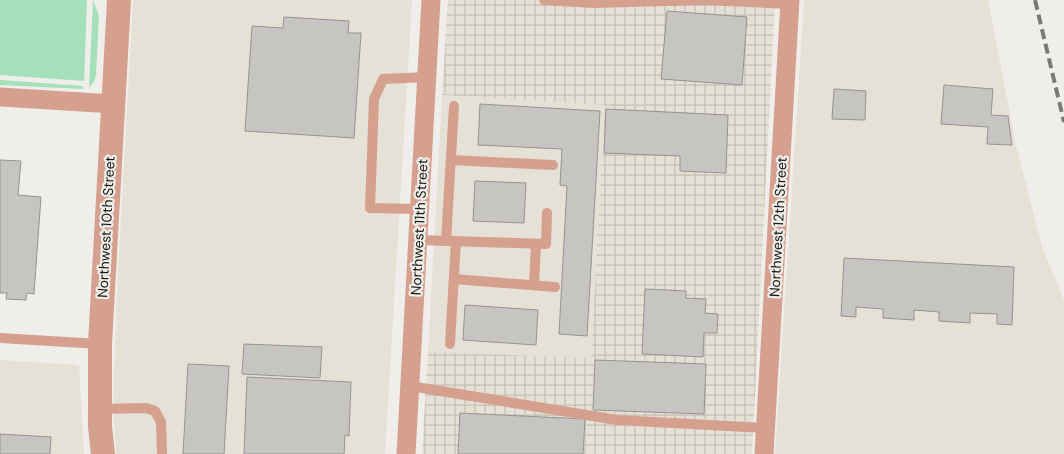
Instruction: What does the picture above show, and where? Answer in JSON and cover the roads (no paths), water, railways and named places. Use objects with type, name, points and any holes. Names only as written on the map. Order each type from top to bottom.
[{"type":"street","name":"Northwest 10th Street","points":[[103,454],[100,409],[100,344],[119,0]]},
{"type":"street","name":"Northwest 11th Street","points":[[406,454],[431,0]]},
{"type":"street","name":"Northwest 12th Street","points":[[764,454],[790,2]]},
{"type":"street","points":[[0,96],[114,104]]},
{"type":"lane","points":[[544,0],[593,2],[705,0],[790,2]]},
{"type":"lane","points":[[420,209],[370,208],[374,99],[382,79],[427,77]]},
{"type":"lane","points":[[450,344],[454,280],[451,241],[451,160],[454,106]]},
{"type":"lane","points":[[451,160],[553,165]]},
{"type":"lane","points":[[418,240],[546,244],[547,213]]},
{"type":"lane","points":[[534,285],[536,244]]},
{"type":"lane","points":[[454,280],[555,287]]},
{"type":"lane","points":[[0,338],[100,344]]},
{"type":"lane","points":[[410,386],[617,420],[766,428]]},
{"type":"lane","points":[[100,409],[146,408],[155,411],[161,422],[162,454]]},
{"type":"railway","points":[[1035,0],[1064,122]]}]
